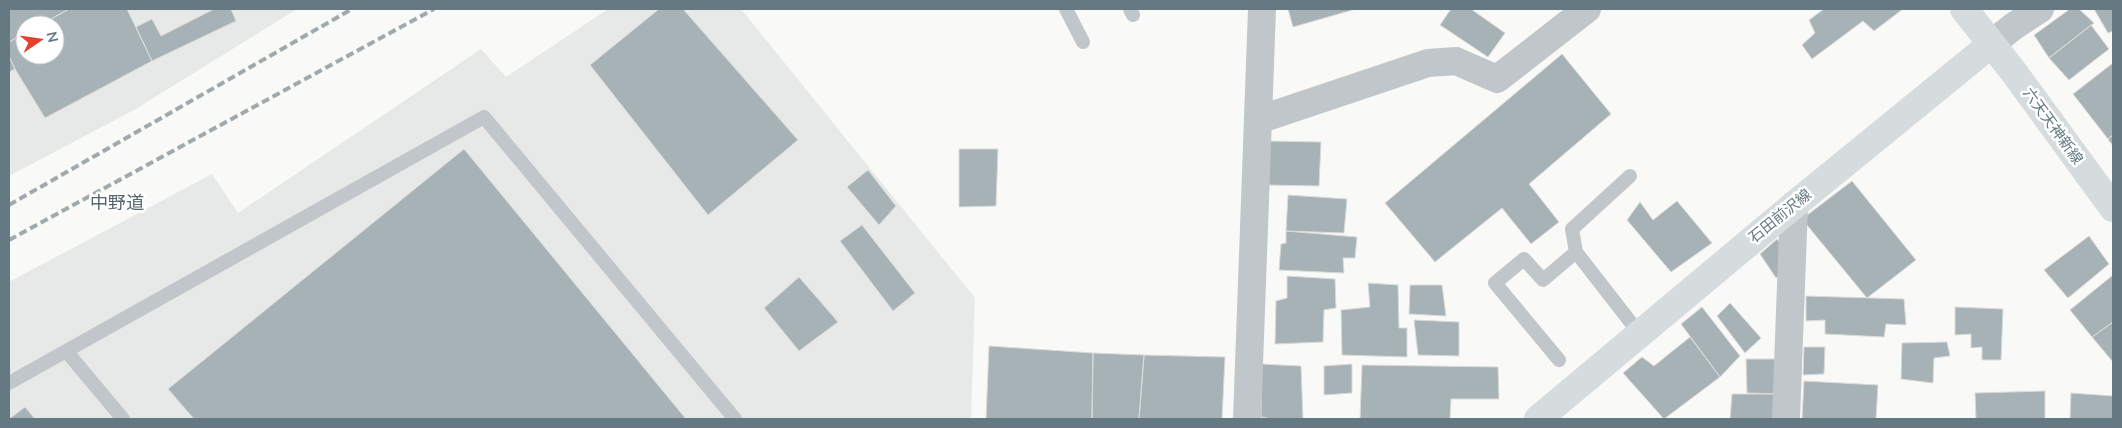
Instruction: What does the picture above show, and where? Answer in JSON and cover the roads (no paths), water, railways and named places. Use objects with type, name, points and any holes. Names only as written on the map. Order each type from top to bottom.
[{"type":"main road","points":[[1964,9],[1990,45]]},
{"type":"main road","name":"六天天神新線","points":[[1990,45],[2013,71],[2111,200]]},
{"type":"main road","name":"石田前沢線","points":[[1538,419],[1639,333],[1990,45]]},
{"type":"street","points":[[1247,419],[1262,9]]},
{"type":"street","points":[[1258,120],[1428,63],[1456,61],[1496,79],[1588,9]]},
{"type":"street","points":[[1990,45],[2040,9]]},
{"type":"street","points":[[1786,419],[1794,205]]},
{"type":"lane","points":[[1066,9],[1083,42]]},
{"type":"lane","points":[[9,383],[68,352],[484,117],[735,419]]},
{"type":"lane","points":[[1630,176],[1572,229],[1576,252],[1639,333]]},
{"type":"lane","points":[[1560,360],[1495,283],[1524,259],[1544,280],[1576,252]]},
{"type":"lane","points":[[68,352],[123,419]]},
{"type":"railway","points":[[9,205],[352,9]]},
{"type":"railway","points":[[9,240],[434,9]]},
{"type":"district","name":"中野道","points":[[117,203]]}]
